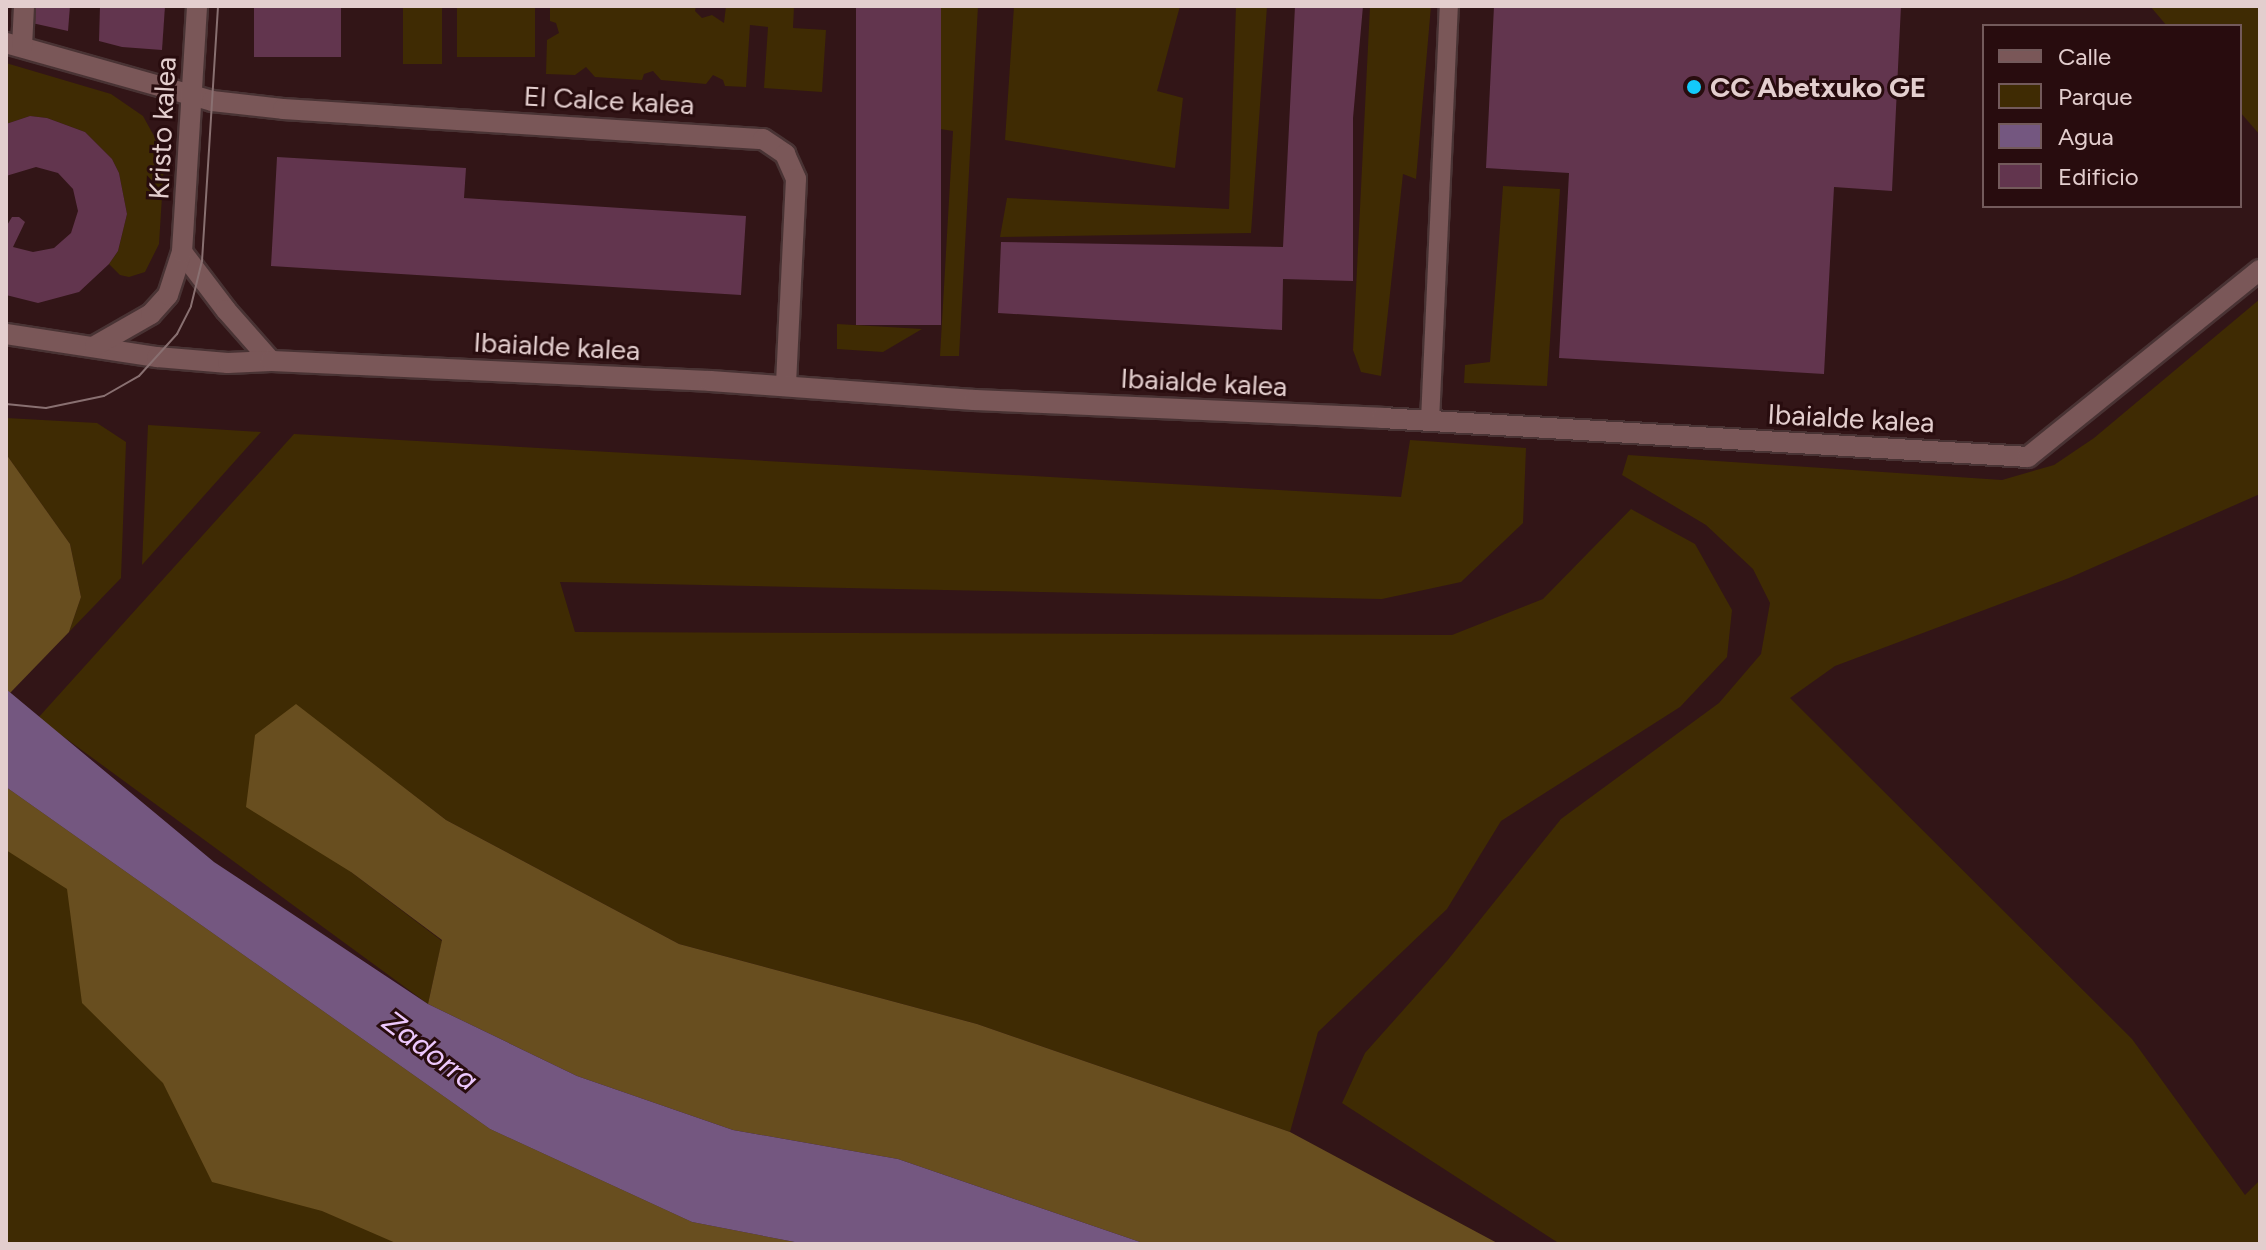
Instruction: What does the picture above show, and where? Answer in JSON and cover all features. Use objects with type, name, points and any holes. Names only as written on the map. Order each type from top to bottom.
[{"type":"street","points":[[14,45],[24,6]]},
{"type":"street","name":"Kristo kalea","points":[[88,346],[151,314],[168,295],[182,252],[197,6]]},
{"type":"street","name":"El Calce kalea","points":[[14,45],[191,96],[283,109],[763,139],[785,154],[796,179],[786,386]]},
{"type":"street","points":[[182,252],[226,310],[271,361]]},
{"type":"street","name":"Ibaialde kalea","points":[[6,334],[157,357],[228,363],[271,361],[786,386],[974,400],[1430,421],[2028,457],[2260,270]]},
{"type":"lane","points":[[1430,421],[1449,6]]},
{"type":"green space","points":[[403,6],[442,6],[442,64],[403,64]]},
{"type":"green space","points":[[457,6],[535,6],[535,57],[457,57]]},
{"type":"green space","points":[[550,6],[696,6],[695,11],[702,18],[712,15],[724,23],[726,6],[794,6],[793,28],[826,30],[822,92],[764,88],[768,27],[750,25],[746,87],[725,86],[723,80],[713,75],[706,84],[661,80],[653,71],[644,74],[642,80],[595,77],[586,67],[575,75],[546,74],[547,40],[559,33],[556,23],[550,21]]},
{"type":"green space","points":[[941,6],[978,6],[959,356],[940,356],[953,131],[934,128]]},
{"type":"green space","points":[[1014,6],[1180,6],[1157,91],[1183,98],[1175,168],[1005,140]]},
{"type":"green space","points":[[1236,6],[1267,6],[1251,233],[1000,237],[1007,198],[1229,209]]},
{"type":"green space","points":[[1370,6],[1431,6],[1416,179],[1403,174],[1381,376],[1361,372],[1353,350]]},
{"type":"green space","points":[[2150,6],[2260,6],[2260,135],[2242,114],[2242,24],[2165,24]]},
{"type":"green space","points":[[6,63],[111,94],[143,116],[159,145],[164,165],[159,244],[145,272],[129,277],[120,275],[109,264],[118,251],[127,214],[119,173],[112,159],[85,132],[47,118],[30,116],[6,124]]},
{"type":"green space","points":[[1503,186],[1560,189],[1547,386],[1464,383],[1465,365],[1490,362]]},
{"type":"green space","points":[[2260,299],[2260,494],[2069,578],[1835,666],[1790,698],[2132,1039],[2245,1195],[2260,1180],[2260,1244],[1560,1244],[1342,1103],[1365,1053],[1447,961],[1561,819],[1719,703],[1761,654],[1770,603],[1753,569],[1706,525],[1622,475],[1628,455],[2002,480],[2054,465],[2094,438]]},
{"type":"green space","points":[[837,324],[922,329],[883,352],[837,349]]},
{"type":"green space","points":[[6,418],[97,423],[126,442],[121,578],[69,632],[81,597],[70,544],[6,454]]},
{"type":"green space","points":[[148,425],[261,432],[142,565]]},
{"type":"green space","points":[[294,434],[1401,497],[1410,440],[1526,448],[1523,523],[1461,582],[1382,599],[560,582],[575,632],[1452,635],[1543,599],[1631,509],[1695,544],[1732,610],[1727,657],[1680,707],[1501,821],[1447,909],[1318,1032],[1290,1132],[977,1024],[679,944],[446,820],[296,705],[351,872],[442,941],[428,1004],[38,718]]},
{"type":"green space","points":[[6,787],[692,1222],[805,1244],[6,1244]]},
{"type":"shaded area","points":[[6,454],[70,544],[81,597],[69,632],[10,693],[6,689]]},
{"type":"shaded area","points":[[296,704],[446,820],[679,944],[977,1024],[1290,1132],[1499,1244],[1146,1244],[898,1159],[733,1130],[577,1076],[428,1004],[442,940],[351,872],[246,807],[255,735]]},
{"type":"shaded area","points":[[6,787],[490,1129],[692,1222],[805,1244],[398,1244],[322,1211],[212,1182],[163,1083],[82,1003],[67,889],[6,850]]},
{"type":"water","name":"Zadorra","points":[[6,689],[214,862],[428,1004],[577,1076],[733,1130],[898,1159],[1146,1244],[805,1244],[692,1222],[490,1129],[6,787]]},
{"type":"building","points":[[32,6],[70,6],[68,31],[32,23]]},
{"type":"building","points":[[100,6],[165,6],[162,50],[122,47],[99,41]]},
{"type":"building","points":[[254,6],[341,6],[341,57],[254,57]]},
{"type":"building","points":[[856,6],[941,6],[941,325],[856,325]]},
{"type":"building","points":[[1295,6],[1363,6],[1353,118],[1353,281],[1283,279],[1282,330],[998,313],[1001,242],[1283,247]]},
{"type":"building","points":[[1494,6],[1901,6],[1892,191],[1834,187],[1824,374],[1559,358],[1569,173],[1486,168]]},
{"type":"building","points":[[30,116],[47,118],[85,132],[112,159],[119,173],[127,214],[118,251],[109,264],[79,292],[38,303],[6,295],[6,227],[12,217],[19,217],[25,222],[13,247],[33,252],[54,248],[71,233],[78,211],[73,189],[58,173],[36,167],[6,176],[6,124]]},
{"type":"building","points":[[277,157],[466,168],[464,198],[746,216],[741,295],[271,266]]},
{"type":"tram line","points":[[6,404],[46,408],[104,396],[139,376],[177,334],[191,306],[202,261],[218,6]]},
{"type":"place","name":"CC Abetxuko GE","points":[[1694,87]]}]
